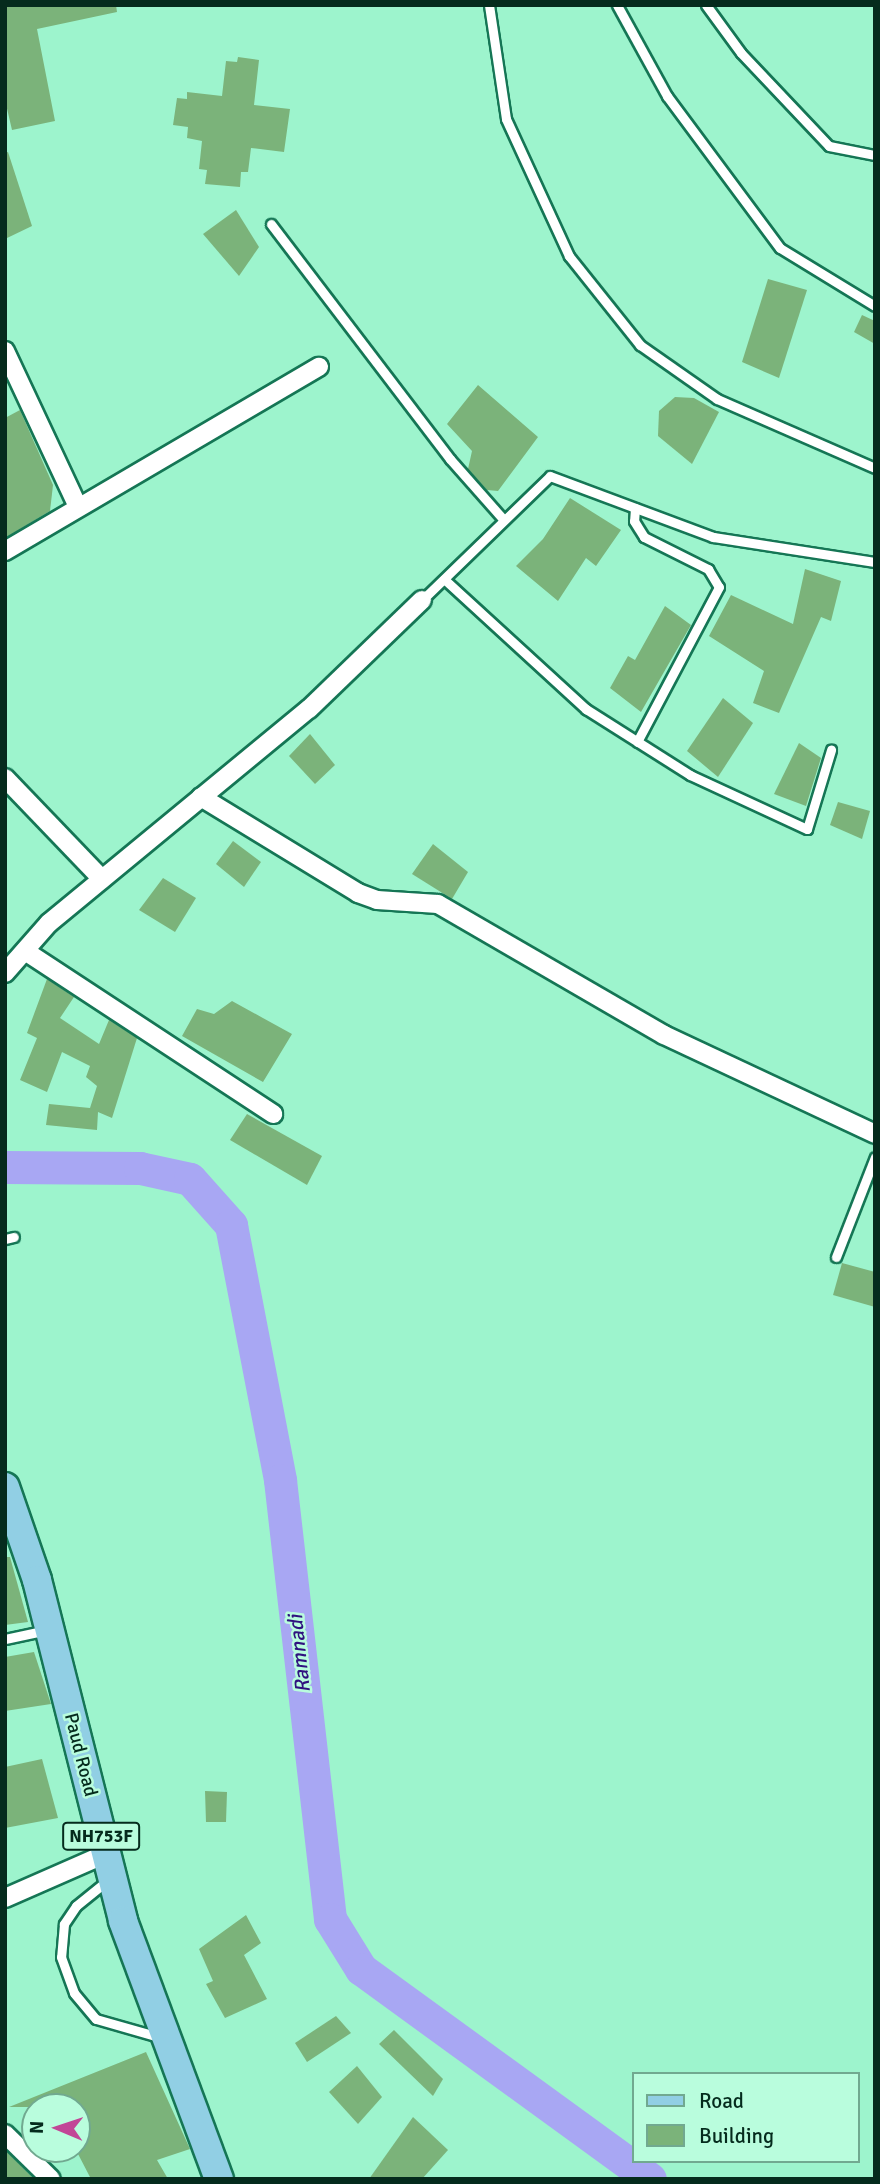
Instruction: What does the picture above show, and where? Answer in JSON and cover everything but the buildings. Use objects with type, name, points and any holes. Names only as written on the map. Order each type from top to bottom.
[{"type":"main road","name":"Paud Road","points":[[5,1487],[20,1543],[49,1629],[108,1866],[164,2038],[219,2179]]},
{"type":"street","points":[[5,351],[78,507]]},
{"type":"street","points":[[5,551],[320,367]]},
{"type":"street","points":[[5,974],[25,951],[102,879],[309,709],[422,600]]},
{"type":"street","points":[[5,778],[102,879]]},
{"type":"street","points":[[201,797],[358,893],[377,900],[438,904],[664,1035],[875,1134]]},
{"type":"street","points":[[25,951],[273,1114]]},
{"type":"street","points":[[5,1898],[108,1866]]},
{"type":"street","points":[[5,2134],[51,2179]]},
{"type":"lane","points":[[489,5],[506,119],[569,256],[640,345],[716,399],[875,468]]},
{"type":"lane","points":[[617,5],[667,96],[780,248],[875,306]]},
{"type":"lane","points":[[706,5],[741,53],[829,146],[875,155]]},
{"type":"lane","points":[[271,224],[450,459],[504,520]]},
{"type":"lane","points":[[422,600],[550,476],[713,537],[875,562]]},
{"type":"lane","points":[[635,508],[634,521],[644,537],[708,569],[719,587],[638,742]]},
{"type":"lane","points":[[444,579],[586,709],[690,775],[807,829],[831,750]]},
{"type":"lane","points":[[836,1257],[875,1157]]},
{"type":"lane","points":[[5,1639],[49,1629]]},
{"type":"lane","points":[[108,1866],[70,1915],[61,1957],[74,1993],[96,2019],[164,2038]]},
{"type":"waterway","name":"Ramnadi","points":[[5,1167],[140,1168],[190,1179],[231,1225],[280,1480],[330,1919],[361,1969],[650,2179]]}]
